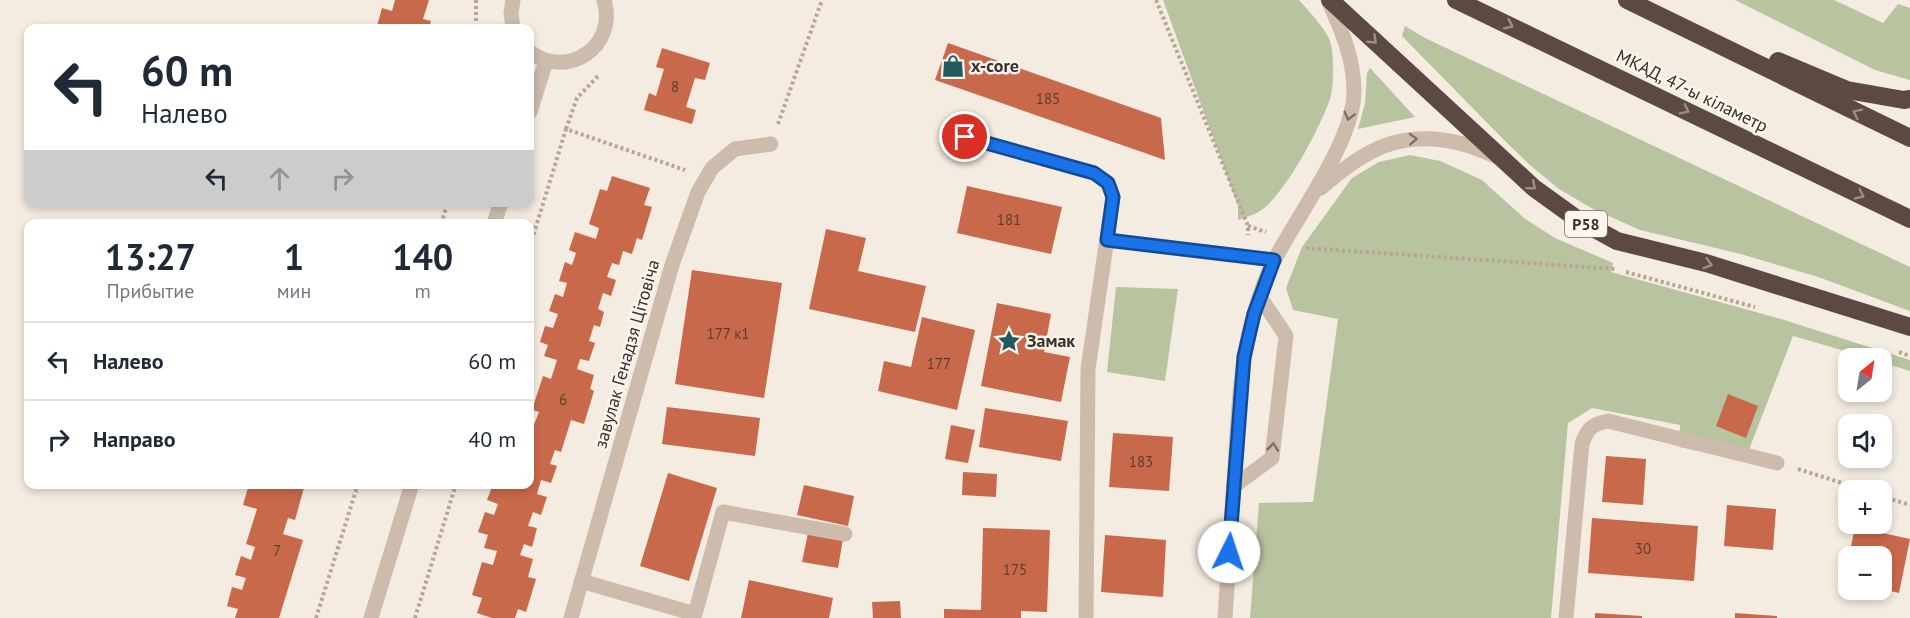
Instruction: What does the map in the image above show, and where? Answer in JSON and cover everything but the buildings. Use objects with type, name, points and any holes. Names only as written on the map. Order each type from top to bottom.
[{"type":"highway","name":"Р58","points":[[1329,0],[1500,158],[1534,188],[1577,219],[1617,241],[1706,263],[1910,327]]},
{"type":"highway","name":"МКАД, 47-ы кіламетр","points":[[1456,0],[1910,219]]},
{"type":"highway","points":[[1627,0],[1910,138]]},
{"type":"highway","points":[[1632,0],[1847,90],[1904,100],[1910,99]]},
{"type":"street","points":[[512,24],[513,0]]},
{"type":"street","points":[[534,54],[546,61],[561,63],[577,60],[590,52],[601,39],[606,25],[607,9],[604,0]]},
{"type":"street","points":[[1225,618],[1244,357],[1254,314],[1274,260],[1336,151],[1348,123],[1354,93],[1350,56],[1329,0]]},
{"type":"street","points":[[534,99],[546,61]]},
{"type":"street","points":[[965,137],[1094,173],[1108,183],[1113,197],[1088,369],[1086,618]]},
{"type":"street","points":[[1310,198],[1342,168],[1371,150],[1400,140],[1433,139],[1460,143],[1500,158]]},
{"type":"street","name":"завулак Генадзя Цітовіча","points":[[571,618],[672,265],[698,192],[712,168],[735,149],[771,144]]},
{"type":"street","points":[[1107,240],[1274,260]]},
{"type":"street","points":[[1234,486],[1272,458],[1286,336],[1260,297]]},
{"type":"street","points":[[1566,618],[1582,444],[1586,432],[1595,423],[1608,421],[1777,463]]},
{"type":"street","points":[[371,618],[410,489]]},
{"type":"street","points":[[581,581],[694,614],[723,512],[845,534]]},
{"type":"path","points":[[476,0],[476,24]]},
{"type":"path","points":[[771,144],[822,0]]},
{"type":"path","points":[[1156,0],[1248,226],[1246,257]]},
{"type":"path","points":[[534,233],[566,129],[707,177]]},
{"type":"path","points":[[1308,248],[1615,269],[1761,309]]},
{"type":"path","points":[[1892,350],[1910,356]]},
{"type":"path","points":[[1777,463],[1838,482]]},
{"type":"path","points":[[316,618],[356,489]]},
{"type":"path","points":[[415,618],[454,489]]},
{"type":"path","points":[[1892,499],[1910,505]]},
{"type":"green space","points":[[1163,0],[1299,0],[1329,39],[1333,56],[1333,79],[1330,99],[1325,111],[1311,142],[1282,188],[1263,209],[1255,214],[1238,220],[1238,206]]},
{"type":"green space","points":[[1735,0],[1834,0],[1883,23],[1898,4],[1910,8],[1910,80],[1875,70]]},
{"type":"green space","points":[[1405,26],[1425,38],[1910,267],[1910,311],[1821,278],[1741,254],[1640,230],[1593,209],[1559,189],[1503,139],[1402,36]]},
{"type":"green space","points":[[1370,68],[1415,117],[1358,129],[1365,103],[1367,73]]},
{"type":"green space","points":[[1410,155],[1440,161],[1482,180],[1524,218],[1555,238],[1613,263],[1611,272],[1781,319],[1872,348],[1838,349],[1793,336],[1745,460],[1679,447],[1680,425],[1592,408],[1568,423],[1551,618],[1250,618],[1259,503],[1313,502],[1338,319],[1293,310],[1286,288],[1302,247],[1352,178],[1379,162]]},
{"type":"green space","points":[[1116,287],[1178,289],[1165,381],[1107,372]]},
{"type":"green space","points":[[1892,354],[1910,360],[1910,371],[1892,365]]},
{"type":"place","name":"x-core","points":[[953,66]]},
{"type":"place","name":"Замак","points":[[1009,341]]},
{"type":"route","points":[[965,137],[1094,173],[1108,183],[1113,197],[1107,240],[1274,260],[1254,314],[1244,357],[1229,552]]}]
